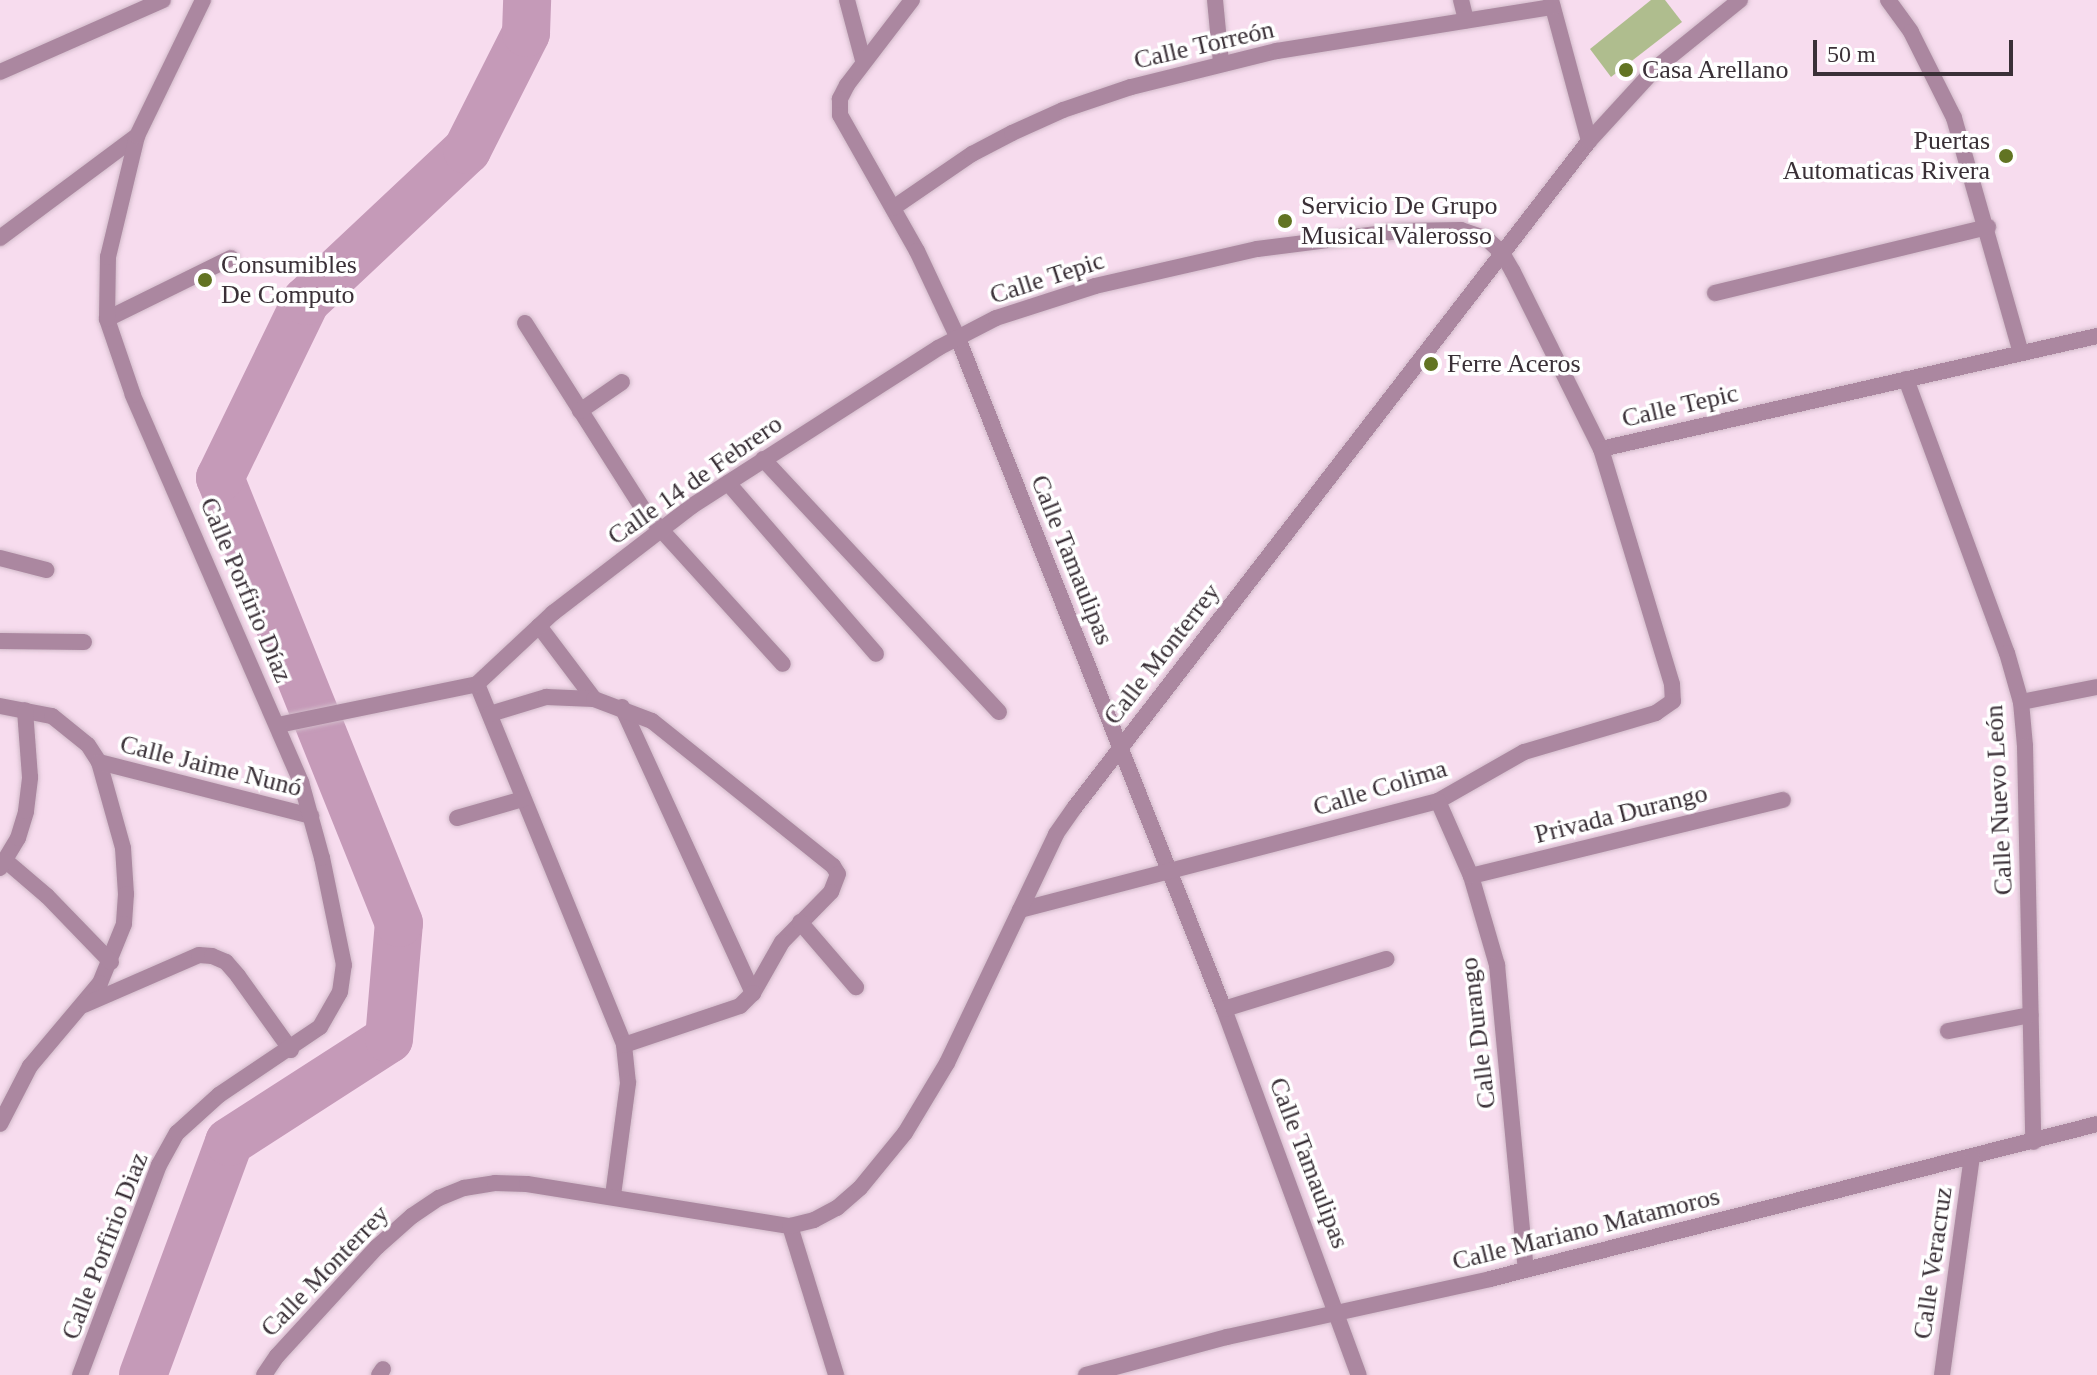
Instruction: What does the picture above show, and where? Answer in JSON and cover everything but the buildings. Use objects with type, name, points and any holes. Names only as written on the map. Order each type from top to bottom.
[{"type":"street","points":[[0,72],[163,0]]},
{"type":"street","name":"Calle Porfirio Díaz","points":[[203,0],[137,136],[108,257],[107,319],[133,395],[278,725],[311,816],[344,965],[340,992],[331,1012],[320,1027],[291,1050]]},
{"type":"street","points":[[847,0],[863,60]]},
{"type":"street","name":"Calle Tamaulipas","points":[[912,0],[863,60],[840,99],[840,115],[893,208],[957,336],[1224,1009],[1339,1313],[1359,1375]]},
{"type":"street","points":[[1215,0],[1221,62]]},
{"type":"street","points":[[1461,0],[1466,20]]},
{"type":"street","name":"Calle Monterrey","points":[[264,1375],[296,1334],[377,1247],[439,1198],[495,1183],[613,1195],[790,1226],[814,1220],[837,1208],[860,1188],[905,1133],[947,1063],[1056,834],[1121,746],[1589,141],[1656,68],[1740,0]]},
{"type":"street","points":[[1888,0],[1911,32],[1954,118],[1988,227],[2021,353]]},
{"type":"street","points":[[1552,4],[1589,141]]},
{"type":"street","name":"Calle Torreón","points":[[893,208],[972,154],[1050,116],[1131,87],[1221,62],[1552,4]]},
{"type":"street","points":[[0,238],[137,136]]},
{"type":"street","points":[[1715,293],[1988,227]]},
{"type":"street","name":"Calle Tepic","points":[[957,336],[1039,302],[1257,249],[1332,237],[1461,230],[1487,239],[1502,253],[1601,449],[2097,336]]},
{"type":"street","points":[[107,319],[231,258]]},
{"type":"street","points":[[525,323],[629,489],[661,531],[783,664]]},
{"type":"street","name":"Calle 14 de Febrero","points":[[477,684],[539,626],[661,531],[763,459],[957,336]]},
{"type":"street","name":"Calle Nuevo León","points":[[1906,379],[2007,653],[2021,702],[2025,746],[2033,1142]]},
{"type":"street","points":[[580,411],[622,382]]},
{"type":"street","name":"Calle Colima","points":[[1020,910],[1438,801],[1524,752],[1656,713],[1673,701],[1672,684],[1601,449]]},
{"type":"street","points":[[763,459],[999,712]]},
{"type":"street","points":[[728,483],[876,654]]},
{"type":"street","points":[[0,558],[46,570]]},
{"type":"street","points":[[539,626],[594,699]]},
{"type":"street","points":[[0,641],[84,642]]},
{"type":"street","points":[[278,725],[477,684],[624,1045],[628,1083],[613,1195]]},
{"type":"street","points":[[2021,702],[2097,687]]},
{"type":"street","points":[[490,714],[546,697],[594,699],[622,707],[652,721],[684,743],[833,866],[837,882],[782,942],[753,993],[740,1006],[719,1016],[624,1045]]},
{"type":"street","points":[[0,706],[52,716],[74,731],[99,762],[126,872],[124,924],[111,962],[83,1006],[30,1066],[12,1095],[0,1124]]},
{"type":"street","points":[[622,707],[753,993]]},
{"type":"street","points":[[25,710],[29,788],[18,838],[3,864],[47,896],[111,962]]},
{"type":"street","name":"Calle Jaime Nunó","points":[[99,762],[311,816]]},
{"type":"street","points":[[457,818],[523,799]]},
{"type":"street","name":"Privada Durango","points":[[1471,876],[1783,800]]},
{"type":"street","name":"Calle Durango","points":[[1438,801],[1471,876],[1497,965],[1526,1270]]},
{"type":"street","points":[[800,922],[856,987]]},
{"type":"street","points":[[83,1006],[190,959],[212,956],[226,962],[238,976],[291,1050]]},
{"type":"street","points":[[1224,1009],[1387,959]]},
{"type":"street","points":[[1948,1031],[2030,1015]]},
{"type":"street","name":"Calle Porfirio Diaz","points":[[80,1375],[159,1165],[177,1133],[219,1095],[291,1050]]},
{"type":"street","name":"Calle Mariano Matamoros","points":[[1086,1375],[1227,1337],[1526,1270],[2097,1124]]},
{"type":"street","name":"Calle Veracruz","points":[[1942,1375],[1972,1157]]},
{"type":"street","points":[[790,1226],[836,1375]]},
{"type":"waterway","points":[[143,1375],[229,1142],[389,1039],[399,923],[220,478],[306,301],[467,150],[526,33],[527,0]]},
{"type":"place","name":"Casa Arellano","points":[[1626,70]]},
{"type":"place","name":"Puertas Automaticas Rivera","points":[[2006,156]]},
{"type":"place","name":"Servicio De Grupo Musical Valerosso","points":[[1285,221]]},
{"type":"place","name":"Consumibles De Computo","points":[[205,280]]},
{"type":"place","name":"Ferre Aceros","points":[[1431,364]]}]
